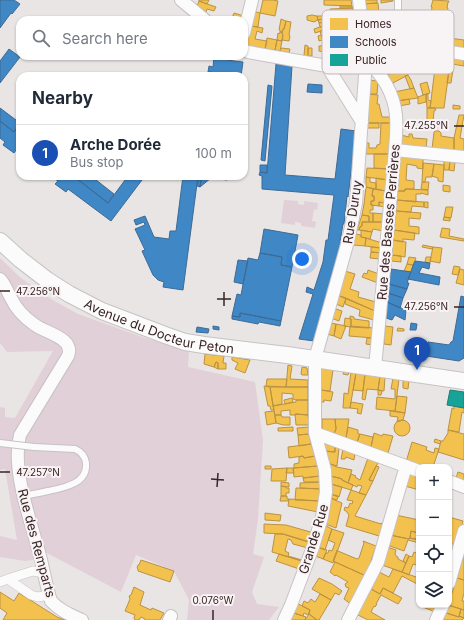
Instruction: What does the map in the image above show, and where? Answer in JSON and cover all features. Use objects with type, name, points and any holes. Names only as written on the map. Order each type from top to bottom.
[{"type":"street","points":[[181,0],[201,16]]},
{"type":"street","points":[[248,16],[252,0]]},
{"type":"street","name":"Rue Duruy","points":[[359,0],[360,10]]},
{"type":"street","points":[[248,52],[322,65]]},
{"type":"street","points":[[454,52],[464,54]]},
{"type":"street","points":[[332,74],[362,122]]},
{"type":"street","name":"Rue Duruy","points":[[315,359],[348,242],[356,203],[365,74]]},
{"type":"street","name":"Rue des Basses Perrières","points":[[374,368],[395,150],[396,123],[394,103],[380,74]]},
{"type":"street","points":[[395,150],[464,157]]},
{"type":"street","name":"Avenue du Docteur Peton","points":[[0,241],[21,260],[47,280],[69,294],[102,310],[185,342],[461,379]]},
{"type":"street","name":"Rue des Remparts","points":[[0,278],[22,314],[37,327],[61,338],[70,351],[20,435],[18,457],[20,481],[51,601],[69,617],[82,620]]},
{"type":"street","name":"Grande Rue","points":[[284,620],[310,554],[322,517],[326,492],[324,470],[315,433],[315,359]]},
{"type":"street","points":[[315,433],[416,470]]},
{"type":"street","points":[[348,620],[378,562],[406,466]]},
{"type":"street","points":[[452,482],[464,487]]},
{"type":"street","points":[[452,573],[464,532]]},
{"type":"street","points":[[4,580],[33,571],[44,573]]},
{"type":"street","points":[[4,580],[30,595],[38,597],[49,595]]},
{"type":"street","points":[[436,620],[442,608]]},
{"type":"lane","points":[[0,443],[75,450],[80,452],[85,459],[86,469],[80,480],[68,486],[24,496]]},
{"type":"shaded area","points":[[284,200],[298,201],[298,204],[304,205],[304,201],[318,203],[317,210],[314,209],[312,221],[316,222],[315,228],[301,226],[301,223],[295,222],[295,225],[281,223]]},
{"type":"shaded area","points":[[0,258],[21,278],[51,299],[78,314],[145,338],[189,351],[188,367],[255,382],[263,440],[258,519],[253,554],[264,557],[252,592],[257,604],[279,607],[269,620],[187,620],[189,600],[174,571],[136,555],[121,592],[43,551],[33,560],[25,561],[0,557],[0,536],[17,540],[5,469],[0,470],[0,407],[5,408],[5,417],[15,418],[53,351],[7,352],[0,343]]},
{"type":"building: Homes","points":[[199,0],[209,0],[207,4]]},
{"type":"building: Homes","points":[[263,0],[278,1],[275,16],[260,13]]},
{"type":"building: Homes","points":[[324,0],[351,0],[352,6],[324,5]]},
{"type":"building: Homes","points":[[362,0],[377,0],[377,3],[362,4]]},
{"type":"building: Homes","points":[[381,0],[393,0],[393,1],[381,3]]},
{"type":"building: Homes","points":[[433,0],[449,1],[448,10],[432,10]]},
{"type":"building: Homes","points":[[199,1],[216,7],[214,11],[207,9],[206,12],[197,6]]},
{"type":"building: Homes","points":[[378,3],[379,10],[363,10],[362,4]]},
{"type":"building: Homes","points":[[340,6],[352,6],[353,8],[340,8]]},
{"type":"building: Homes","points":[[353,8],[353,10],[330,10]]},
{"type":"building: Homes","points":[[253,11],[260,13],[258,27],[251,26]]},
{"type":"building: Homes","points":[[234,13],[244,16],[233,16]]},
{"type":"building: Homes","points":[[307,16],[317,16],[318,20],[314,22],[307,20]]},
{"type":"building: Homes","points":[[317,16],[322,16],[322,19],[318,20]]},
{"type":"building: Homes","points":[[281,19],[286,21],[284,29],[280,32],[279,30]]},
{"type":"building: Homes","points":[[322,19],[322,22],[319,23],[318,20]]},
{"type":"building: Homes","points":[[286,21],[291,22],[289,41],[282,40],[283,29]]},
{"type":"building: Homes","points":[[322,22],[322,27],[320,27],[319,23]]},
{"type":"building: Homes","points":[[251,26],[263,28],[262,33],[257,31],[255,39],[267,41],[265,49],[248,46],[248,36]]},
{"type":"building: Homes","points":[[322,27],[322,31],[315,33],[314,29]]},
{"type":"building: Homes","points":[[282,32],[283,35],[282,41],[277,40],[278,33],[279,34]]},
{"type":"building: Homes","points":[[321,35],[322,40],[319,41],[318,36]]},
{"type":"building: Homes","points":[[267,38],[277,40],[275,50],[265,49]]},
{"type":"building: Homes","points":[[454,39],[464,40],[464,51],[454,50]]},
{"type":"building: Homes","points":[[277,40],[282,41],[280,51],[275,50]]},
{"type":"building: Homes","points":[[305,45],[308,46],[308,56],[304,55]]},
{"type":"building: Homes","points":[[319,46],[322,46],[322,52],[319,51]]},
{"type":"building: Homes","points":[[281,48],[290,49],[289,53],[280,51]]},
{"type":"building: Homes","points":[[308,48],[312,48],[312,56],[308,56]]},
{"type":"building: Homes","points":[[454,55],[464,57],[464,66],[454,64]]},
{"type":"building: Homes","points":[[389,74],[408,75],[391,84],[386,76]]},
{"type":"building: Homes","points":[[434,74],[449,74],[444,108],[430,108]]},
{"type":"building: Homes","points":[[448,74],[452,74],[451,83],[447,83]]},
{"type":"building: Homes","points":[[408,75],[414,88],[410,89],[405,76]]},
{"type":"building: Homes","points":[[368,80],[378,81],[377,94],[368,94]]},
{"type":"building: Homes","points":[[427,82],[430,93],[423,95],[420,84]]},
{"type":"building: Homes","points":[[414,88],[418,98],[397,101],[394,92]]},
{"type":"building: Homes","points":[[368,94],[378,95],[377,104],[379,104],[382,117],[391,117],[392,123],[365,123]]},
{"type":"building: Homes","points":[[426,94],[426,102],[418,104],[418,97]]},
{"type":"building: Homes","points":[[426,94],[428,94],[428,100],[431,101],[430,108],[427,108]]},
{"type":"building: Homes","points":[[409,99],[410,104],[399,106],[397,101]]},
{"type":"building: Homes","points":[[453,105],[460,106],[460,109],[453,109]]},
{"type":"building: Homes","points":[[427,108],[435,108],[436,110],[434,111],[433,123],[427,123]]},
{"type":"building: Homes","points":[[459,115],[464,115],[460,138],[464,139],[464,152],[454,151],[454,138]]},
{"type":"building: Homes","points":[[365,123],[379,123],[379,128],[365,128]]},
{"type":"building: Homes","points":[[381,123],[392,123],[390,154],[366,154],[366,143],[369,143],[369,148],[376,148],[377,145],[380,144]]},
{"type":"building: Homes","points":[[435,131],[439,131],[441,136],[454,138],[454,151],[432,149]]},
{"type":"building: Homes","points":[[409,134],[412,134],[413,138],[427,139],[426,148],[401,146],[401,135],[409,137]]},
{"type":"building: Homes","points":[[402,153],[423,155],[423,169],[407,164],[406,180],[414,181],[414,189],[397,191],[400,157]]},
{"type":"building: Homes","points":[[374,154],[390,154],[389,169],[374,168]]},
{"type":"building: Homes","points":[[444,161],[450,161],[449,170],[444,170]]},
{"type":"building: Homes","points":[[450,161],[455,162],[454,171],[449,170]]},
{"type":"building: Homes","points":[[423,163],[434,164],[432,177],[426,177],[425,182],[422,182]]},
{"type":"building: Homes","points":[[434,164],[444,165],[443,182],[438,181],[438,178],[432,176]]},
{"type":"building: Homes","points":[[367,168],[389,169],[388,180],[366,177]]},
{"type":"building: Homes","points":[[366,177],[370,178],[370,182],[376,183],[376,189],[366,187]]},
{"type":"building: Homes","points":[[376,178],[388,180],[386,191],[376,189]]},
{"type":"building: Homes","points":[[422,182],[429,182],[428,190],[421,189]]},
{"type":"building: Homes","points":[[443,185],[450,186],[450,192],[443,191]]},
{"type":"building: Homes","points":[[366,187],[373,189],[372,196],[374,196],[374,201],[371,201],[371,205],[373,205],[373,210],[370,210],[370,213],[373,213],[373,222],[369,222],[369,216],[362,215]]},
{"type":"building: Homes","points":[[373,189],[386,191],[385,203],[379,202],[379,206],[371,205],[371,201],[374,201],[374,196],[372,196]]},
{"type":"building: Homes","points":[[405,189],[428,190],[428,195],[421,193],[416,194],[416,202],[397,200],[397,191],[405,191]]},
{"type":"building: Homes","points":[[397,200],[424,202],[424,207],[412,206],[411,212],[396,211]]},
{"type":"building: Homes","points":[[379,202],[385,203],[385,207],[379,206]]},
{"type":"building: Homes","points":[[424,202],[428,202],[428,208],[424,207]]},
{"type":"building: Homes","points":[[446,207],[453,207],[451,218],[444,217]]},
{"type":"building: Homes","points":[[396,211],[421,213],[420,219],[409,218],[409,226],[419,227],[419,234],[394,230]]},
{"type":"building: Homes","points":[[373,213],[384,214],[383,222],[373,222]]},
{"type":"building: Homes","points":[[362,215],[369,216],[369,222],[362,222],[362,226],[359,230],[357,230]]},
{"type":"building: Homes","points":[[444,217],[450,218],[450,221],[443,220]]},
{"type":"building: Homes","points":[[362,222],[383,222],[383,231],[373,229],[372,232],[359,230],[362,226]]},
{"type":"building: Homes","points":[[442,228],[450,229],[449,236],[464,239],[464,241],[440,237]]},
{"type":"building: Homes","points":[[361,230],[372,232],[370,239],[361,237]]},
{"type":"building: Homes","points":[[394,230],[415,233],[414,240],[403,239],[403,242],[393,240]]},
{"type":"building: Homes","points":[[356,234],[366,238],[365,246],[353,245]]},
{"type":"building: Homes","points":[[366,238],[382,243],[381,248],[365,246]]},
{"type":"building: Homes","points":[[393,240],[406,242],[405,257],[392,255]]},
{"type":"building: Homes","points":[[423,245],[433,247],[432,249],[422,247]]},
{"type":"building: Homes","points":[[371,247],[381,248],[381,253],[371,252]]},
{"type":"building: Homes","points":[[433,247],[442,248],[440,263],[430,261]]},
{"type":"building: Homes","points":[[371,252],[381,253],[380,259],[370,258]]},
{"type":"building: Homes","points":[[392,255],[401,256],[401,262],[391,261]]},
{"type":"building: Homes","points":[[409,257],[416,258],[413,265],[407,264]]},
{"type":"building: Homes","points":[[426,257],[431,257],[430,263],[425,262]]},
{"type":"building: Homes","points":[[407,264],[413,265],[411,272],[404,271]]},
{"type":"building: Homes","points":[[454,266],[460,267],[458,275],[452,274]]},
{"type":"building: Homes","points":[[460,269],[464,270],[464,285],[456,283]]},
{"type":"building: Homes","points":[[368,270],[379,274],[378,283],[362,277],[364,273],[367,274]]},
{"type":"building: Homes","points":[[345,271],[355,274],[350,289],[359,292],[358,297],[376,302],[375,311],[337,295]]},
{"type":"building: Homes","points":[[337,295],[346,298],[343,307],[334,303]]},
{"type":"building: Homes","points":[[346,298],[375,311],[374,320],[359,316],[360,310],[345,304]]},
{"type":"building: Homes","points":[[333,308],[342,311],[339,321],[331,318]]},
{"type":"building: Homes","points":[[350,316],[354,317],[354,319],[369,321],[369,328],[351,327]]},
{"type":"building: Homes","points":[[345,318],[351,319],[351,327],[344,326]]},
{"type":"building: Homes","points":[[330,323],[336,324],[334,336],[327,334]]},
{"type":"building: Homes","points":[[336,324],[346,326],[341,339],[334,336]]},
{"type":"building: Homes","points":[[350,326],[374,328],[373,338],[349,336]]},
{"type":"building: Homes","points":[[385,326],[393,327],[391,345],[384,344]]},
{"type":"building: Homes","points":[[398,328],[404,329],[404,331],[397,331]]},
{"type":"building: Homes","points":[[367,338],[373,338],[372,345],[366,344]]},
{"type":"building: Homes","points":[[205,354],[224,356],[223,363],[226,363],[226,369],[218,369],[218,363],[216,362],[214,367],[204,364]]},
{"type":"building: Homes","points":[[232,357],[250,360],[245,373],[235,369],[238,363],[232,360]]},
{"type":"building: Homes","points":[[216,362],[218,363],[218,369],[214,367]]},
{"type":"building: Homes","points":[[288,365],[292,366],[290,379],[308,380],[308,387],[286,387]]},
{"type":"building: Homes","points":[[302,367],[307,368],[308,375],[301,374]]},
{"type":"building: Homes","points":[[320,368],[333,370],[330,391],[321,390]]},
{"type":"building: Homes","points":[[344,371],[349,372],[348,375],[343,374]]},
{"type":"building: Homes","points":[[351,372],[356,373],[350,408],[343,408],[344,393],[348,394]]},
{"type":"building: Homes","points":[[356,373],[365,374],[363,391],[353,390]]},
{"type":"building: Homes","points":[[365,374],[380,376],[378,390],[367,389],[365,400],[362,399]]},
{"type":"building: Homes","points":[[380,376],[385,377],[384,391],[378,390]]},
{"type":"building: Homes","points":[[393,378],[399,379],[395,411],[376,409],[377,397],[395,399],[395,389],[391,389]]},
{"type":"building: Homes","points":[[267,379],[287,379],[286,387],[266,386]]},
{"type":"building: Homes","points":[[403,379],[409,380],[408,389],[403,388]]},
{"type":"building: Homes","points":[[264,386],[270,387],[274,410],[271,410],[270,406],[268,406]]},
{"type":"building: Homes","points":[[270,387],[308,387],[308,400],[296,400],[293,399],[293,394],[282,393],[282,404],[273,406]]},
{"type":"building: Homes","points":[[321,390],[333,392],[331,401],[324,400],[324,402],[321,402]]},
{"type":"building: Homes","points":[[378,390],[382,391],[381,395],[378,395]]},
{"type":"building: Homes","points":[[397,396],[407,397],[405,413],[395,411]]},
{"type":"building: Homes","points":[[292,398],[293,402],[285,404],[284,400]]},
{"type":"building: Homes","points":[[296,400],[308,400],[308,415],[290,415],[290,410],[281,411],[281,415],[275,415],[273,406],[296,402]]},
{"type":"building: Homes","points":[[351,402],[363,404],[361,414],[357,413],[358,409],[350,408]]},
{"type":"building: Homes","points":[[454,406],[464,408],[459,432],[448,430],[452,408],[454,409]]},
{"type":"building: Homes","points":[[274,411],[276,423],[267,425],[265,412]]},
{"type":"building: Homes","points":[[390,411],[405,413],[403,420],[397,422],[398,417],[390,416]]},
{"type":"building: Homes","points":[[295,414],[308,415],[309,425],[296,425]]},
{"type":"building: Homes","points":[[275,415],[290,417],[290,425],[276,423]]},
{"type":"building: Homes","points":[[322,419],[335,419],[336,429],[334,434],[322,430]]},
{"type":"building: Homes","points":[[335,419],[349,419],[346,438],[334,434],[336,429]]},
{"type":"building: Homes","points":[[402,420],[409,425],[410,428],[405,435],[402,436],[395,431],[394,428],[399,421]]},
{"type":"building: Homes","points":[[293,427],[293,431],[278,431],[278,428]]},
{"type":"building: Homes","points":[[309,427],[309,434],[298,435],[297,428]]},
{"type":"building: Homes","points":[[348,427],[358,430],[358,434],[360,434],[357,442],[346,438]]},
{"type":"building: Homes","points":[[448,430],[464,434],[464,460],[438,452],[441,441],[443,441],[448,433]]},
{"type":"building: Homes","points":[[374,433],[382,436],[383,434],[393,436],[388,453],[371,447]]},
{"type":"building: Homes","points":[[309,434],[311,444],[299,446],[298,435]]},
{"type":"building: Homes","points":[[360,434],[373,437],[371,447],[357,442]]},
{"type":"building: Homes","points":[[435,439],[441,441],[440,444],[434,442]]},
{"type":"building: Homes","points":[[323,442],[335,446],[335,452],[325,451]]},
{"type":"building: Homes","points":[[412,442],[427,447],[426,450],[434,453],[435,448],[439,449],[434,464],[416,465],[406,462]]},
{"type":"building: Homes","points":[[311,444],[315,456],[289,458],[288,447]]},
{"type":"building: Homes","points":[[335,446],[339,448],[337,466],[328,463],[325,451],[335,452]]},
{"type":"building: Homes","points":[[343,449],[355,453],[354,460],[346,457],[345,459],[341,459]]},
{"type":"building: Homes","points":[[303,456],[304,458],[315,456],[318,466],[294,468],[294,464],[299,463],[299,457]]},
{"type":"building: Homes","points":[[368,458],[379,461],[369,480],[373,481],[366,495],[359,493],[362,486],[358,485],[357,487],[348,483],[351,474],[360,480]]},
{"type":"building: Homes","points":[[328,463],[337,467],[352,470],[348,483],[342,479],[330,476]]},
{"type":"building: Homes","points":[[265,466],[271,466],[271,469],[265,469]]},
{"type":"building: Homes","points":[[318,466],[320,476],[303,478],[303,476],[294,477],[293,468]]},
{"type":"building: Homes","points":[[376,466],[379,467],[373,481],[369,480]]},
{"type":"building: Homes","points":[[287,468],[293,468],[294,473],[286,473]]},
{"type":"building: Homes","points":[[287,468],[286,481],[271,481],[272,469]]},
{"type":"building: Homes","points":[[458,472],[464,474],[464,481],[456,478]]},
{"type":"building: Homes","points":[[410,474],[416,476],[416,489],[405,486]]},
{"type":"building: Homes","points":[[320,476],[321,482],[304,482],[303,478]]},
{"type":"building: Homes","points":[[330,476],[342,479],[353,485],[351,490],[331,484]]},
{"type":"building: Homes","points":[[281,482],[289,483],[289,487],[281,486]]},
{"type":"building: Homes","points":[[321,482],[322,489],[300,488],[300,483]]},
{"type":"building: Homes","points":[[331,484],[342,487],[339,497],[330,494]]},
{"type":"building: Homes","points":[[281,486],[289,488],[289,493],[286,493],[286,496],[281,496]]},
{"type":"building: Homes","points":[[296,488],[322,489],[320,501],[295,500]]},
{"type":"building: Homes","points":[[351,490],[366,495],[355,516],[383,524],[379,536],[346,526],[349,515],[344,510],[345,507],[348,508],[350,503],[352,504],[353,501],[347,500]]},
{"type":"building: Homes","points":[[330,494],[338,496],[337,500],[330,498]]},
{"type":"building: Homes","points":[[281,496],[287,496],[287,499],[289,499],[288,501],[280,501]]},
{"type":"building: Homes","points":[[330,498],[342,503],[336,528],[325,524]]},
{"type":"building: Homes","points":[[289,499],[320,501],[318,512],[288,506]]},
{"type":"building: Homes","points":[[265,513],[281,515],[280,521],[265,520]]},
{"type":"building: Homes","points":[[396,515],[416,519],[416,532],[411,531],[409,539],[390,535]]},
{"type":"building: Homes","points":[[452,518],[463,521],[456,545],[452,544]]},
{"type":"building: Homes","points":[[264,524],[286,525],[314,533],[311,543],[283,534],[264,533]]},
{"type":"building: Homes","points":[[324,525],[332,529],[325,550],[317,547]]},
{"type":"building: Homes","points":[[332,529],[344,533],[333,563],[323,559],[329,550],[332,551],[335,543],[328,540]]},
{"type":"building: Homes","points":[[411,531],[416,532],[416,539],[410,538]]},
{"type":"building: Homes","points":[[275,534],[283,534],[310,542],[308,548],[293,544],[291,540],[288,539],[285,551],[289,553],[288,556],[302,561],[272,552]]},
{"type":"building: Homes","points":[[390,535],[416,539],[416,542],[408,540],[404,551],[387,545]]},
{"type":"building: Homes","points":[[363,541],[376,546],[366,576],[333,561],[337,550],[357,559],[359,558],[364,543]]},
{"type":"building: Homes","points":[[317,547],[327,550],[323,559],[313,555]]},
{"type":"building: Homes","points":[[387,547],[396,550],[395,554],[398,559],[406,563],[402,572],[382,565]]},
{"type":"building: Homes","points":[[414,552],[416,553],[416,565],[413,564],[409,575],[402,572],[409,556],[412,557]]},
{"type":"building: Homes","points":[[279,554],[302,561],[299,569],[276,561]]},
{"type":"building: Homes","points":[[406,554],[409,556],[406,563],[403,561]]},
{"type":"building: Homes","points":[[464,557],[464,580],[457,578]]},
{"type":"building: Homes","points":[[141,560],[174,571],[170,582],[138,571],[137,568]]},
{"type":"building: Homes","points":[[335,562],[366,576],[352,605],[344,599],[349,588],[346,587],[345,584],[348,582],[330,572]]},
{"type":"building: Homes","points":[[393,569],[416,577],[416,583],[402,576],[393,593],[383,588],[380,594],[371,589],[379,572],[389,577]]},
{"type":"building: Homes","points":[[319,578],[342,591],[339,595],[335,593],[331,600],[312,589]]},
{"type":"building: Homes","points":[[457,578],[464,580],[464,593],[462,601],[464,601],[464,610],[452,606],[452,593]]},
{"type":"building: Homes","points":[[134,587],[144,592],[140,605],[151,610],[152,608],[164,613],[160,620],[145,620],[141,617],[139,620],[135,620],[135,615],[125,611],[130,599],[129,596],[131,595]]},
{"type":"building: Homes","points":[[383,588],[402,598],[398,604],[381,595],[371,612],[385,620],[368,620],[356,614],[371,589],[380,594]]},
{"type":"building: Homes","points":[[0,592],[14,601],[19,593],[57,617],[65,620],[3,620],[7,613],[0,608]]},
{"type":"building: Homes","points":[[320,594],[331,600],[319,620],[317,620],[309,614],[310,610],[302,606],[304,601],[308,603],[311,599],[315,602]]},
{"type":"building: Homes","points":[[295,602],[310,610],[308,615],[304,613],[303,616],[291,612]]},
{"type":"building: Homes","points":[[452,606],[461,609],[459,617],[446,613],[447,608],[452,608]]},
{"type":"building: Homes","points":[[425,608],[436,608],[435,612]]},
{"type":"building: Homes","points":[[461,609],[464,610],[464,618],[459,616]]},
{"type":"building: Homes","points":[[291,612],[306,617],[305,620],[289,620]]},
{"type":"building: Homes","points":[[446,613],[464,618],[462,620],[443,620]]},
{"type":"building: Homes","points":[[309,614],[317,620],[305,620]]},
{"type":"building: Schools","points":[[0,0],[14,0],[20,4],[0,28]]},
{"type":"building: Schools","points":[[9,49],[16,54],[16,60],[18,60],[0,83],[0,61]]},
{"type":"building: Schools","points":[[214,60],[243,62],[242,72],[208,72],[209,66],[213,67]]},
{"type":"building: Schools","points":[[276,64],[292,66],[285,175],[335,179],[341,129],[356,131],[338,260],[314,341],[299,339],[313,294],[306,292],[307,287],[314,290],[323,262],[326,240],[328,240],[334,195],[262,189],[262,176],[259,175],[260,172],[267,173]]},
{"type":"building: Schools","points":[[308,84],[322,85],[322,93],[307,92]]},
{"type":"building: Schools","points":[[268,85],[272,86],[265,161],[261,160]]},
{"type":"building: Schools","points":[[0,108],[16,120],[16,129],[14,132],[0,121]]},
{"type":"building: Schools","points":[[0,121],[14,132],[16,129],[16,150],[14,153],[3,145],[5,142],[0,138]]},
{"type":"building: Schools","points":[[260,165],[267,165],[267,173],[260,172]]},
{"type":"building: Schools","points":[[56,180],[79,180],[108,203],[125,180],[142,180],[111,221],[68,189],[66,192],[55,184],[58,181]]},
{"type":"building: Schools","points":[[79,180],[96,180],[114,194],[108,203]]},
{"type":"building: Schools","points":[[182,180],[197,180],[183,290],[163,287],[164,282],[158,280],[153,275],[142,251],[145,250],[135,229],[145,225],[144,222],[136,225],[134,220],[145,216],[154,237],[169,239],[170,231],[176,231]]},
{"type":"building: Schools","points":[[198,180],[201,180],[200,187],[197,186]]},
{"type":"building: Schools","points":[[201,180],[209,180],[200,187]]},
{"type":"building: Schools","points":[[264,229],[298,235],[292,267],[281,265],[282,257],[260,253]]},
{"type":"building: Schools","points":[[260,253],[282,257],[281,265],[292,267],[281,321],[240,313],[240,317],[232,316],[237,294],[241,295],[248,258],[258,260]]},
{"type":"building: Schools","points":[[238,260],[248,261],[243,284],[234,282]]},
{"type":"building: Schools","points":[[415,261],[430,263],[429,269],[422,267],[419,273],[440,277],[439,285],[408,279]]},
{"type":"building: Schools","points":[[391,269],[411,272],[407,283],[409,283],[407,289],[389,284]]},
{"type":"building: Schools","points":[[389,284],[407,289],[403,298],[388,293]]},
{"type":"building: Schools","points":[[388,293],[403,298],[400,308],[387,302]]},
{"type":"building: Schools","points":[[461,296],[464,297],[464,358],[459,361],[426,356],[428,342],[449,345],[453,341]]},
{"type":"building: Schools","points":[[387,302],[406,310],[405,320],[395,315],[392,320],[386,318]]},
{"type":"building: Schools","points":[[240,313],[281,321],[280,326],[232,319],[232,316],[240,317]]},
{"type":"building: Schools","points":[[411,323],[417,324],[416,330],[410,330]]},
{"type":"building: Schools","points":[[213,326],[219,327],[219,330],[213,329]]},
{"type":"building: Schools","points":[[197,327],[209,329],[208,333],[196,332]]},
{"type":"building: Public","points":[[450,390],[464,392],[464,408],[447,405]]},
{"type":"place","name":"Arche Dorée","points":[[417,370]]}]
